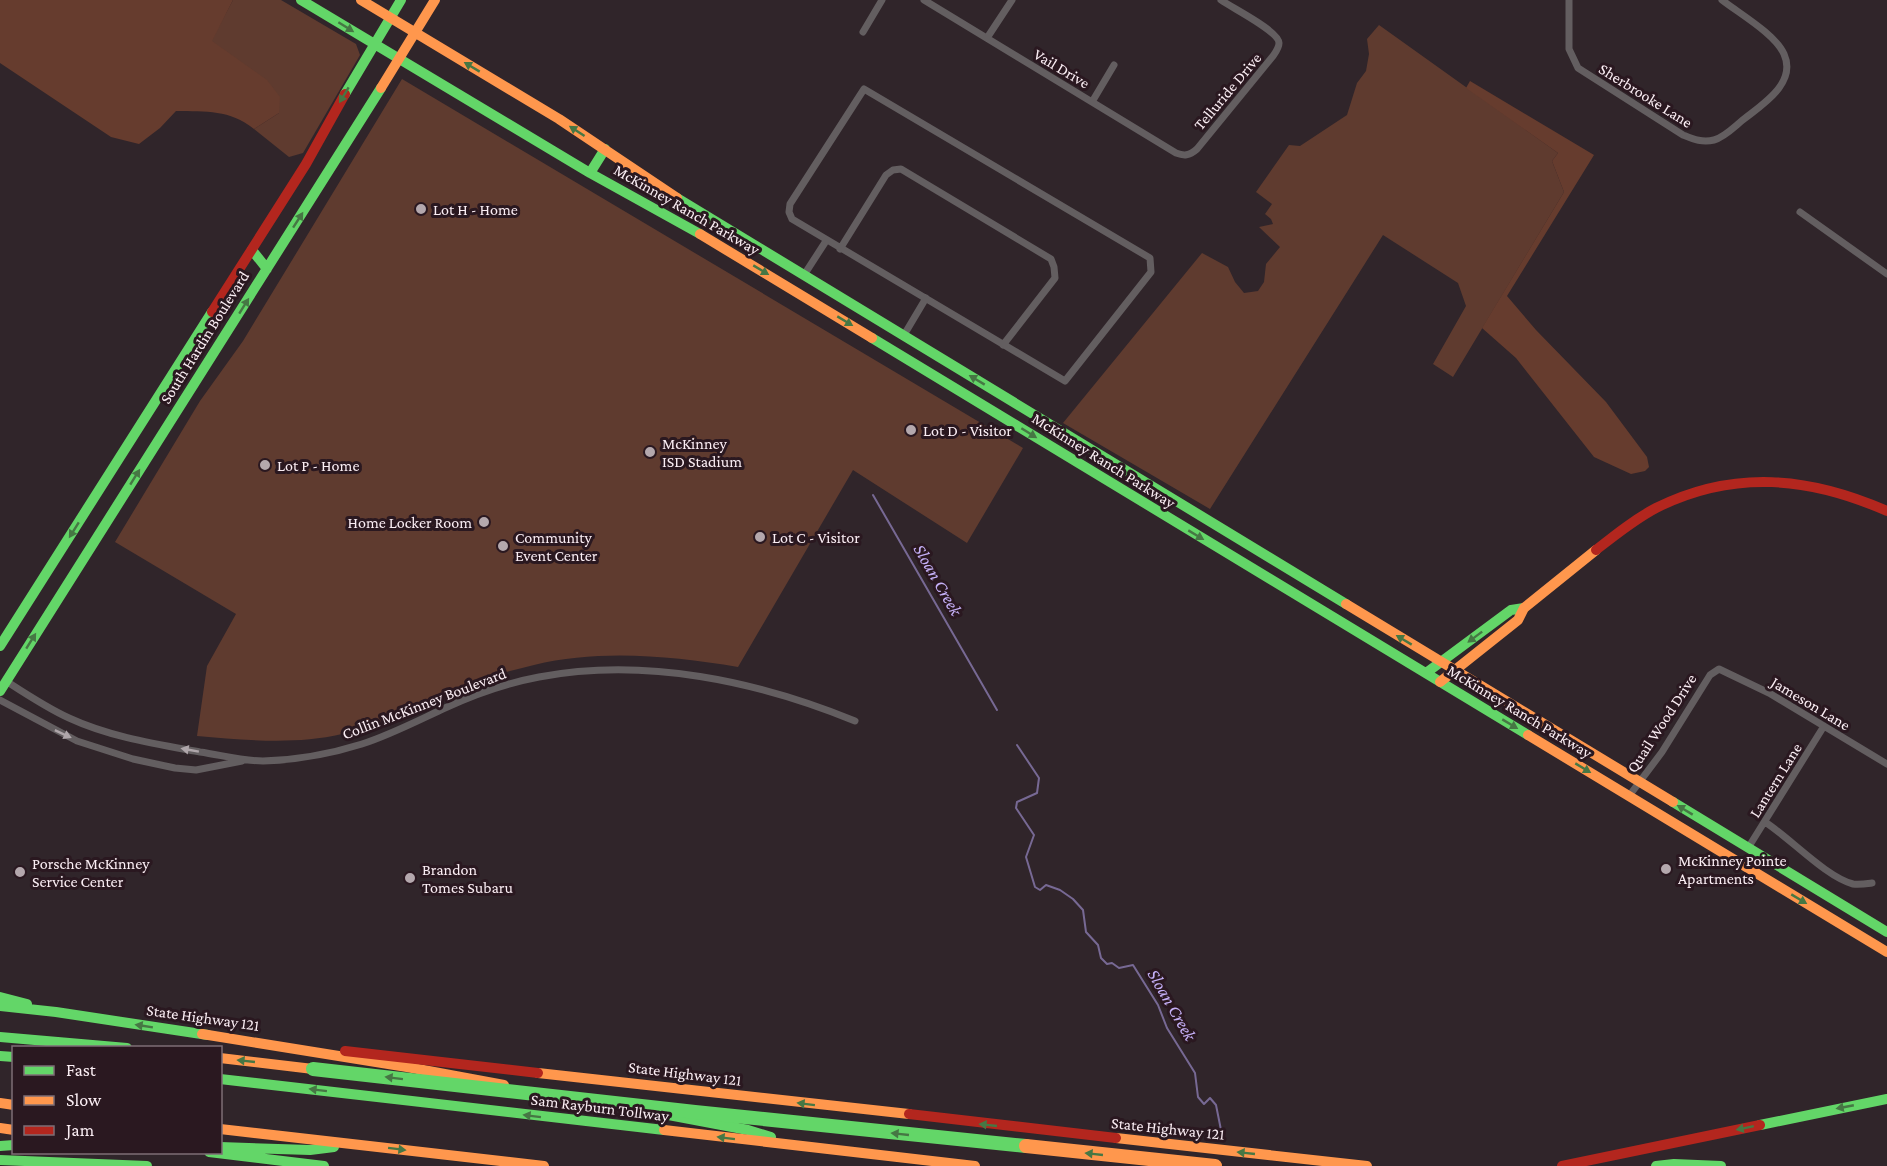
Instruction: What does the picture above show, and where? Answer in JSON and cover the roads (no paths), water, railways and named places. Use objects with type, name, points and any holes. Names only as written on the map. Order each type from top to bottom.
[{"type":"main road","name":"McKinney Ranch Parkway","points":[[302,0],[590,173],[673,217],[795,290],[1887,952]]},
{"type":"main road","name":"McKinney Ranch Parkway","points":[[361,0],[531,102],[700,213],[1887,932]]},
{"type":"main road","name":"South Hardin Boulevard","points":[[0,646],[306,164],[401,0]]},
{"type":"main road","name":"South Hardin Boulevard","points":[[2,683],[271,263],[435,0]]},
{"type":"main road","points":[[590,173],[604,149]]},
{"type":"main road","points":[[252,250],[271,263]]},
{"type":"main road","points":[[795,290],[804,275]]},
{"type":"main road","points":[[1440,682],[1518,620],[1524,608],[1642,517],[1679,498],[1708,489],[1750,481],[1791,481],[1837,490],[1887,511]]},
{"type":"main road","points":[[1426,674],[1511,610],[1524,608]]},
{"type":"main road","points":[[0,997],[56,1012]]},
{"type":"main road","name":"State Highway 121","points":[[0,1006],[202,1034],[1367,1166]]},
{"type":"main road","points":[[202,1034],[407,1067],[748,1130],[805,1148]]},
{"type":"main road","points":[[0,1036],[115,1046]]},
{"type":"main road","points":[[222,1058],[707,1114],[1215,1166]]},
{"type":"main road","name":"Sam Rayburn Tollway","points":[[222,1079],[975,1166]]},
{"type":"main road","points":[[1562,1166],[1887,1099]]},
{"type":"main road","points":[[222,1129],[544,1166]]},
{"type":"main road","points":[[222,1148],[310,1150],[354,1144]]},
{"type":"main road","points":[[222,1154],[324,1166]]},
{"type":"main road","points":[[0,1160],[147,1166]]},
{"type":"main road","points":[[1656,1166],[1721,1166]]},
{"type":"street","points":[[863,32],[882,0]]},
{"type":"street","name":"Vail Drive","points":[[924,0],[1176,153],[1188,155]]},
{"type":"street","points":[[987,38],[1011,0]]},
{"type":"street","name":"Telluride Drive","points":[[1188,155],[1197,149],[1277,50],[1278,39],[1270,31],[1221,0]]},
{"type":"street","name":"Sherbrooke Lane","points":[[1569,0],[1569,49],[1578,68],[1683,135],[1702,141],[1718,138],[1760,107],[1779,89],[1786,70],[1783,53],[1773,39],[1722,0]]},
{"type":"street","points":[[1092,102],[1114,65]]},
{"type":"street","points":[[864,89],[1150,258],[1151,272],[1065,381],[840,249],[792,219],[789,212],[790,204],[864,89]]},
{"type":"street","points":[[840,249],[886,175],[893,170],[901,170],[1051,259],[1055,278],[1003,345]]},
{"type":"street","points":[[1800,212],[1887,274]]},
{"type":"street","points":[[804,275],[826,241]]},
{"type":"street","points":[[904,335],[926,298]]},
{"type":"street","name":"Jameson Lane","points":[[1719,669],[1763,689],[1887,764]]},
{"type":"street","name":"Quail Wood Drive","points":[[1629,795],[1668,743],[1708,677],[1719,669]]},
{"type":"street","name":"Collin McKinney Boulevard","points":[[0,700],[41,724],[77,741],[148,763],[196,770],[247,760],[298,758],[345,749],[378,738],[493,689],[538,678],[582,672],[643,672],[715,680],[770,692],[855,722]]},
{"type":"street","name":"Collin McKinney Boulevard","points":[[2,683],[67,717],[97,729],[148,742],[247,760]]},
{"type":"street","name":"Lantern Lane","points":[[1748,848],[1824,726]]},
{"type":"street","points":[[1765,822],[1820,865],[1846,881],[1860,885],[1872,883]]},
{"type":"waterway","name":"Sloan Creek","points":[[873,495],[997,710]]},
{"type":"waterway","name":"Sloan Creek","points":[[1017,745],[1039,778],[1037,793],[1017,802],[1016,808],[1034,835],[1026,857],[1035,887],[1040,890],[1046,885],[1060,890],[1073,899],[1083,910],[1086,932],[1098,945],[1101,958],[1107,964],[1112,963],[1119,968],[1133,965],[1158,1005],[1167,1028],[1195,1073],[1198,1097],[1204,1104],[1210,1098],[1216,1105],[1222,1135]]},
{"type":"place","name":"Lot H - Home","points":[[421,209]]},
{"type":"place","name":"Lot D - Visitor","points":[[911,430]]},
{"type":"place","name":"McKinney ISD Stadium","points":[[650,452]]},
{"type":"place","name":"Lot P - Home","points":[[265,465]]},
{"type":"place","name":"Home Locker Room","points":[[484,522]]},
{"type":"place","name":"Lot C - Visitor","points":[[760,537]]},
{"type":"place","name":"Community Event Center","points":[[503,546]]},
{"type":"place","name":"McKinney Pointe Apartments","points":[[1666,869]]},
{"type":"place","name":"Porsche McKinney Service Center","points":[[20,872]]},
{"type":"place","name":"Brandon Tomes Subaru","points":[[410,878]]}]
